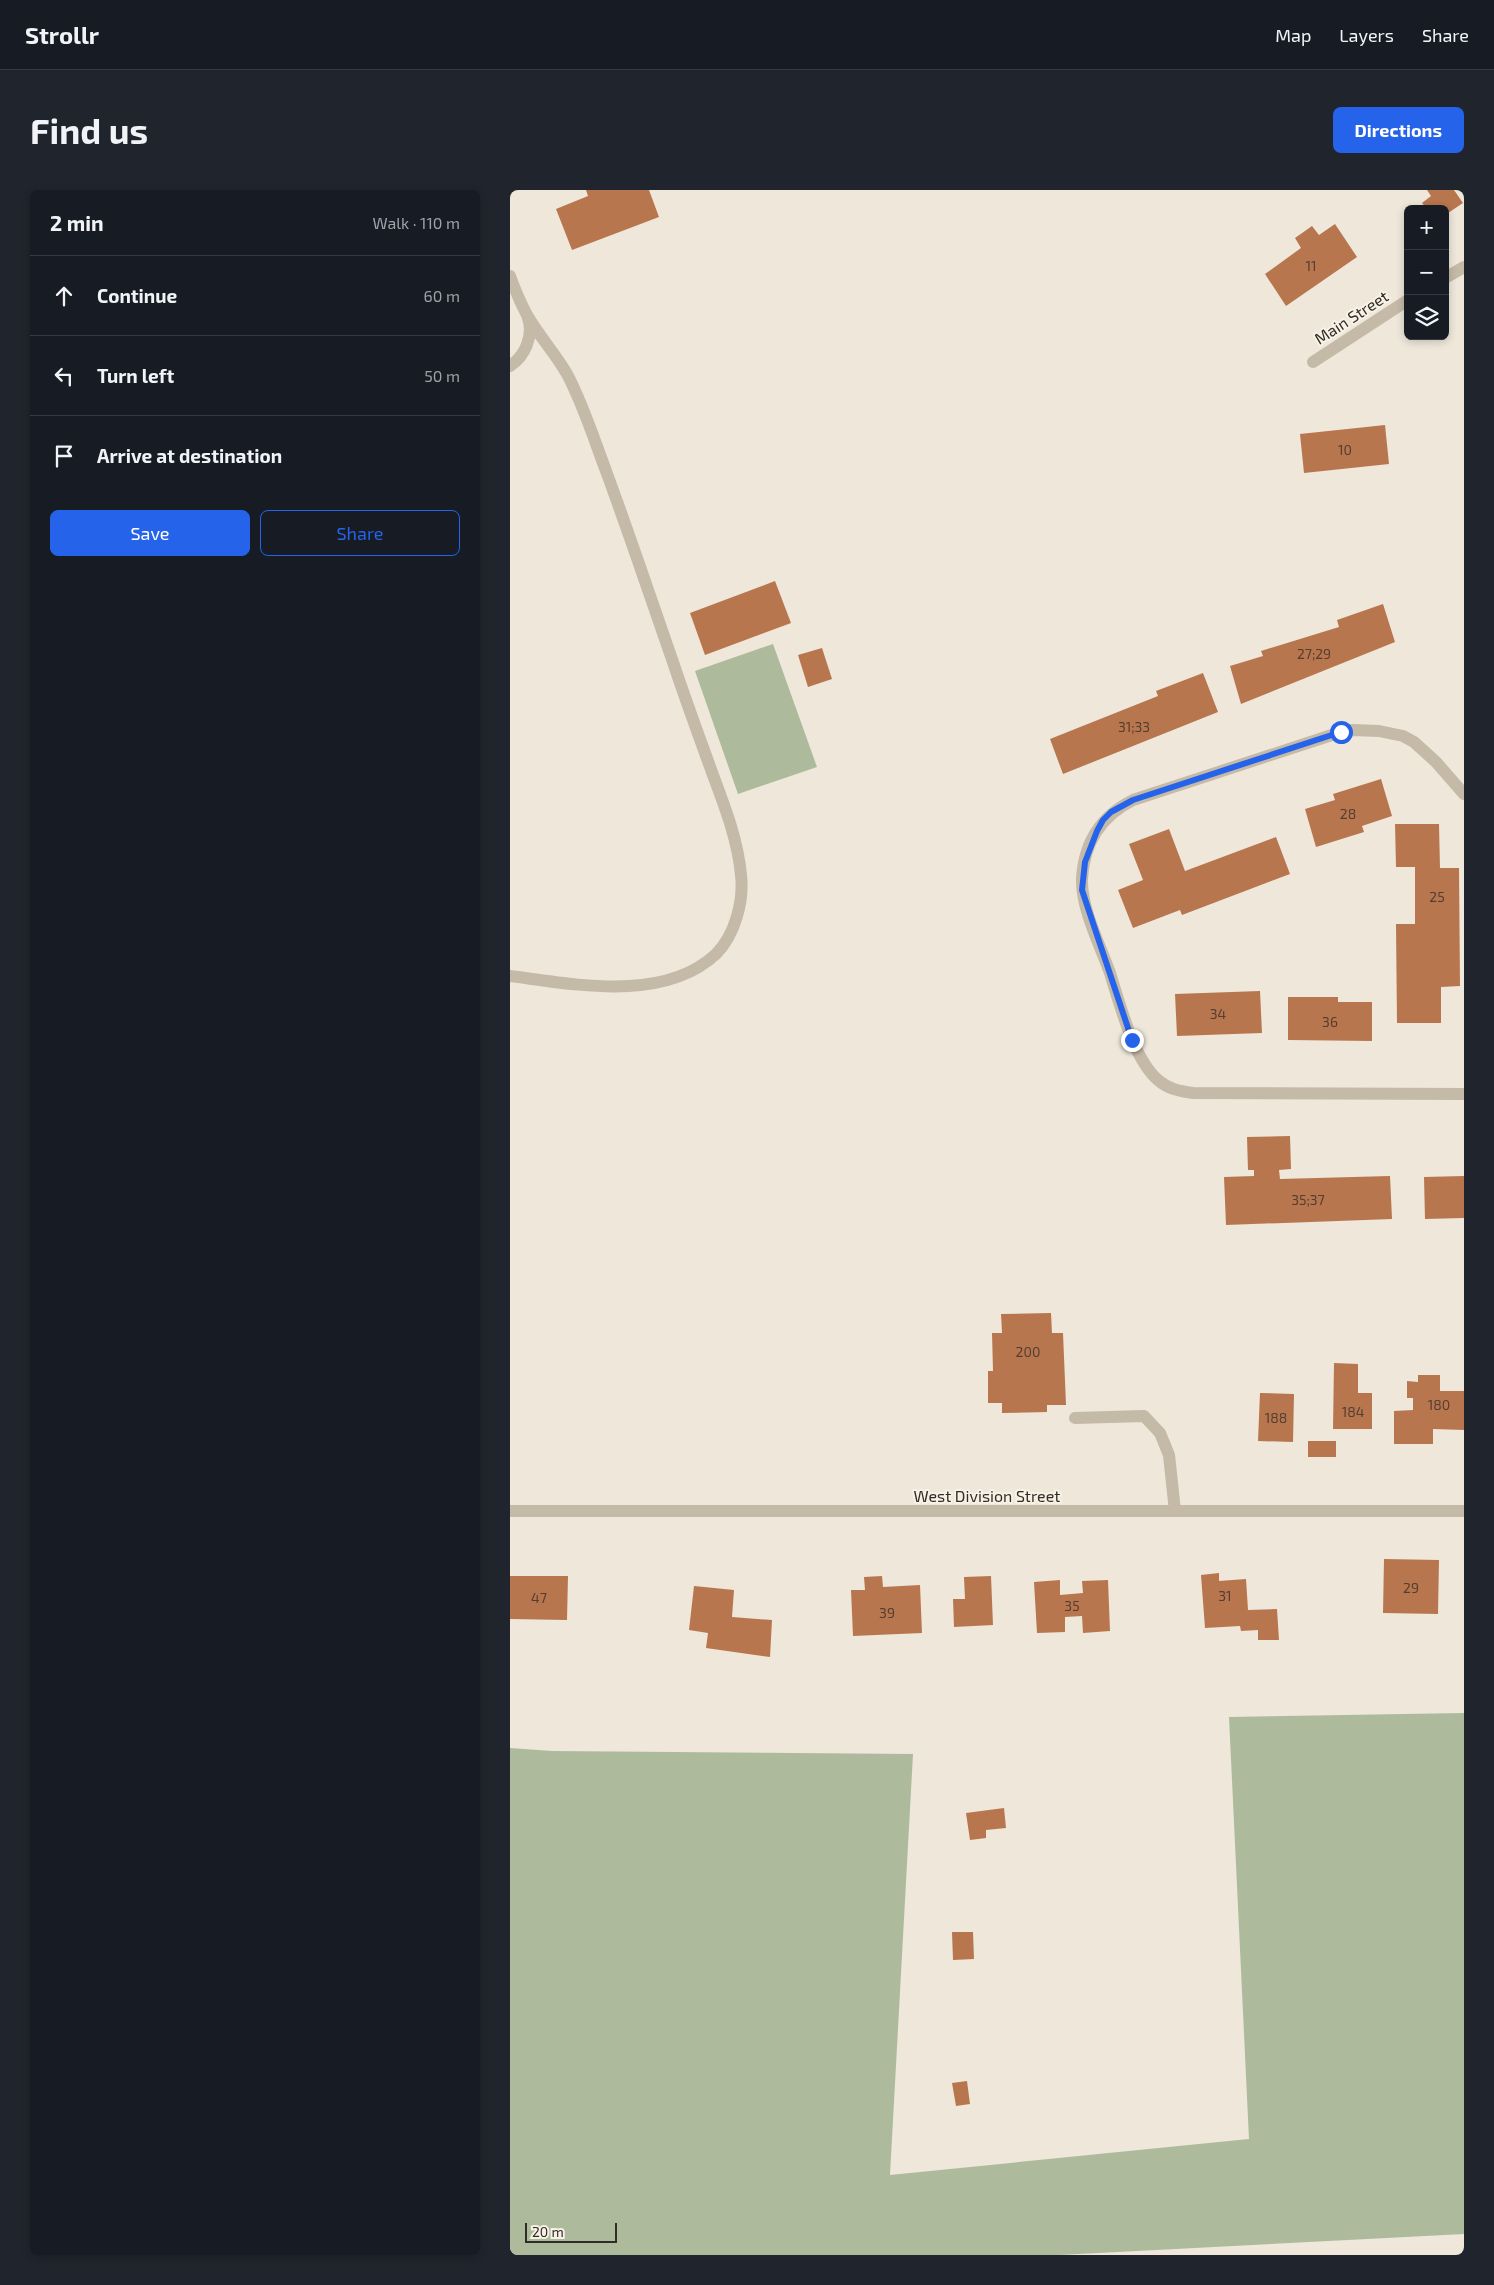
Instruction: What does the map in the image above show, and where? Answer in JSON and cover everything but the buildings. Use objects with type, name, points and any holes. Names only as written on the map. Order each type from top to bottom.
[{"type":"street","points":[[1449,276],[1464,267]]},
{"type":"street","points":[[510,276],[514,294],[567,374],[598,449],[727,813],[741,876],[741,896],[738,914],[721,948],[702,965],[684,974],[645,984],[607,987],[510,976]]},
{"type":"street","name":"Main Street","points":[[1312,362],[1404,303]]},
{"type":"street","points":[[510,366],[525,351],[529,337],[528,316]]},
{"type":"street","points":[[1464,794],[1424,750],[1403,736],[1379,730],[1341,732],[1133,800],[1121,806],[1103,820],[1097,831],[1085,862],[1082,890],[1132,1040],[1148,1068],[1168,1088],[1192,1093],[1464,1094]]},
{"type":"street","points":[[1075,1418],[1144,1416],[1160,1433],[1169,1455],[1175,1511]]},
{"type":"street","name":"West Division Street","points":[[510,1511],[1464,1511]]},
{"type":"green space","points":[[773,644],[817,767],[738,794],[695,671]]},
{"type":"green space","points":[[1464,1713],[1464,2234],[1060,2255],[510,2255],[510,1748],[552,1751],[913,1754],[890,2175],[1249,2139],[1229,1717]]},
{"type":"route","points":[[1132,1040],[1082,890],[1082,876],[1090,845],[1103,820],[1111,812],[1133,800],[1341,732]]}]
